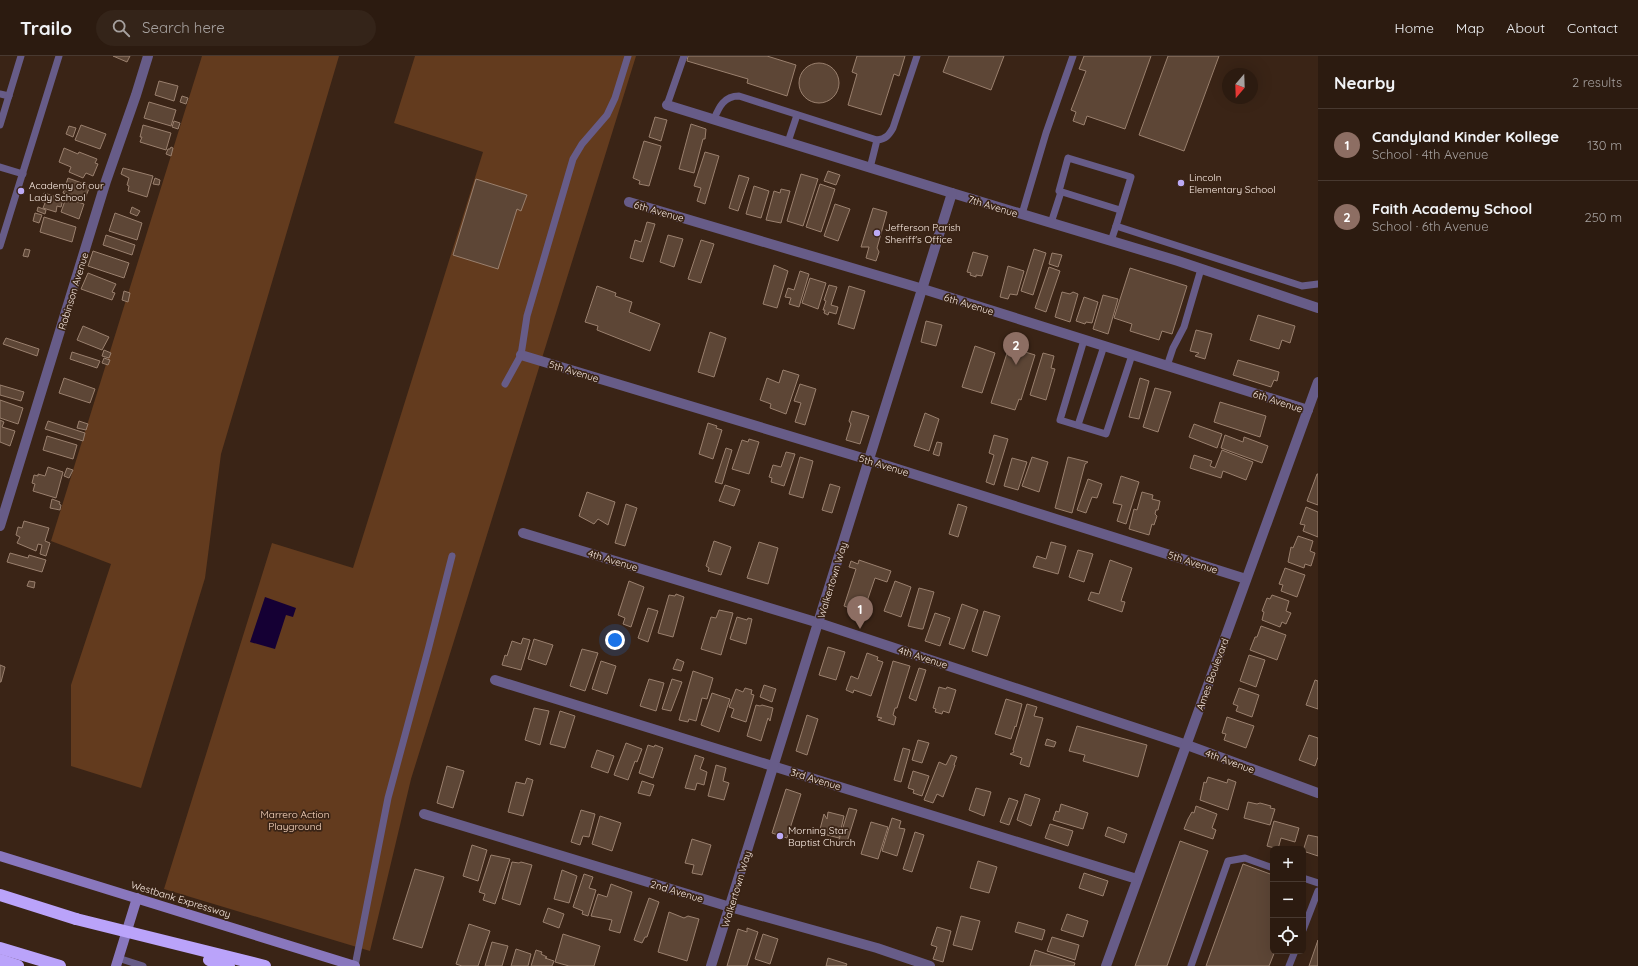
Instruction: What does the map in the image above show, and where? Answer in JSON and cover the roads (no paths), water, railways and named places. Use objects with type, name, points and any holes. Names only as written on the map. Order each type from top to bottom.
[{"type":"highway","points":[[0,895],[229,966]]},
{"type":"highway","points":[[76,919],[265,966]]},
{"type":"highway","points":[[0,948],[60,966]]},
{"type":"highway","points":[[0,960],[18,966]]},
{"type":"main road","name":"Westbank Expressway","points":[[0,856],[355,966]]},
{"type":"main road","points":[[117,962],[137,898]]},
{"type":"street","name":"Robinson Avenue","points":[[0,526],[106,181],[148,56]]},
{"type":"street","name":"7th Avenue","points":[[667,105],[952,194],[1201,269],[1318,308]]},
{"type":"street","name":"Walkertown Way","points":[[711,966],[952,194]]},
{"type":"street","name":"6th Avenue","points":[[629,202],[923,289],[1308,410]]},
{"type":"street","name":"5th Avenue","points":[[521,354],[869,460],[1246,579]]},
{"type":"street","name":"Ames Boulevard","points":[[1106,966],[1318,382]]},
{"type":"street","name":"4th Avenue","points":[[523,533],[819,623],[1187,745],[1318,793]]},
{"type":"street","name":"3rd Avenue","points":[[495,680],[1137,879]]},
{"type":"street","name":"2nd Avenue","points":[[424,814],[730,907],[877,948],[930,966]]},
{"type":"lane","points":[[0,125],[21,56]]},
{"type":"lane","points":[[0,246],[59,56]]},
{"type":"lane","points":[[505,384],[521,354],[527,316],[573,159],[582,144],[607,115],[615,98],[628,56]]},
{"type":"lane","points":[[667,105],[684,56]]},
{"type":"lane","points":[[714,119],[718,108],[731,96],[739,96],[877,140],[883,139],[889,135],[893,128],[917,56]]},
{"type":"lane","points":[[1022,214],[1046,133],[1073,56]]},
{"type":"lane","points":[[0,94],[9,96]]},
{"type":"lane","points":[[788,142],[797,115]]},
{"type":"lane","points":[[870,168],[877,140]]},
{"type":"lane","points":[[1051,223],[1061,192],[1059,191],[1068,158],[1131,177],[1111,241]]},
{"type":"lane","points":[[0,167],[23,174]]},
{"type":"lane","points":[[1061,192],[1120,210]]},
{"type":"lane","points":[[1116,226],[1302,286],[1318,284]]},
{"type":"lane","points":[[1167,366],[1173,348],[1184,327],[1201,269]]},
{"type":"lane","points":[[1084,340],[1060,420],[1106,434],[1132,355]]},
{"type":"lane","points":[[1078,425],[1104,346]]},
{"type":"lane","points":[[355,966],[388,798],[452,556]]},
{"type":"lane","points":[[1191,966],[1228,861],[1245,858],[1270,867]]},
{"type":"lane","points":[[1306,879],[1318,883]]},
{"type":"lane","points":[[1306,922],[1318,891]]},
{"type":"lane","points":[[1289,966],[1294,954]]},
{"type":"lane","points":[[117,962],[143,966]]},
{"type":"place","name":"Lincoln Elementary School","points":[[1181,183]]},
{"type":"place","name":"Academy of our Lady School","points":[[21,191]]},
{"type":"place","name":"Jefferson Parish Sheriff's Office","points":[[877,233]]},
{"type":"place","name":"Faith Academy School","points":[[1016,365]]},
{"type":"place","name":"Candyland Kinder Kollege","points":[[860,629]]},
{"type":"place","name":"Morning Star Baptist Church","points":[[780,836]]},
{"type":"park label","name":"Marrero Action Playground","points":[[295,820]]}]
